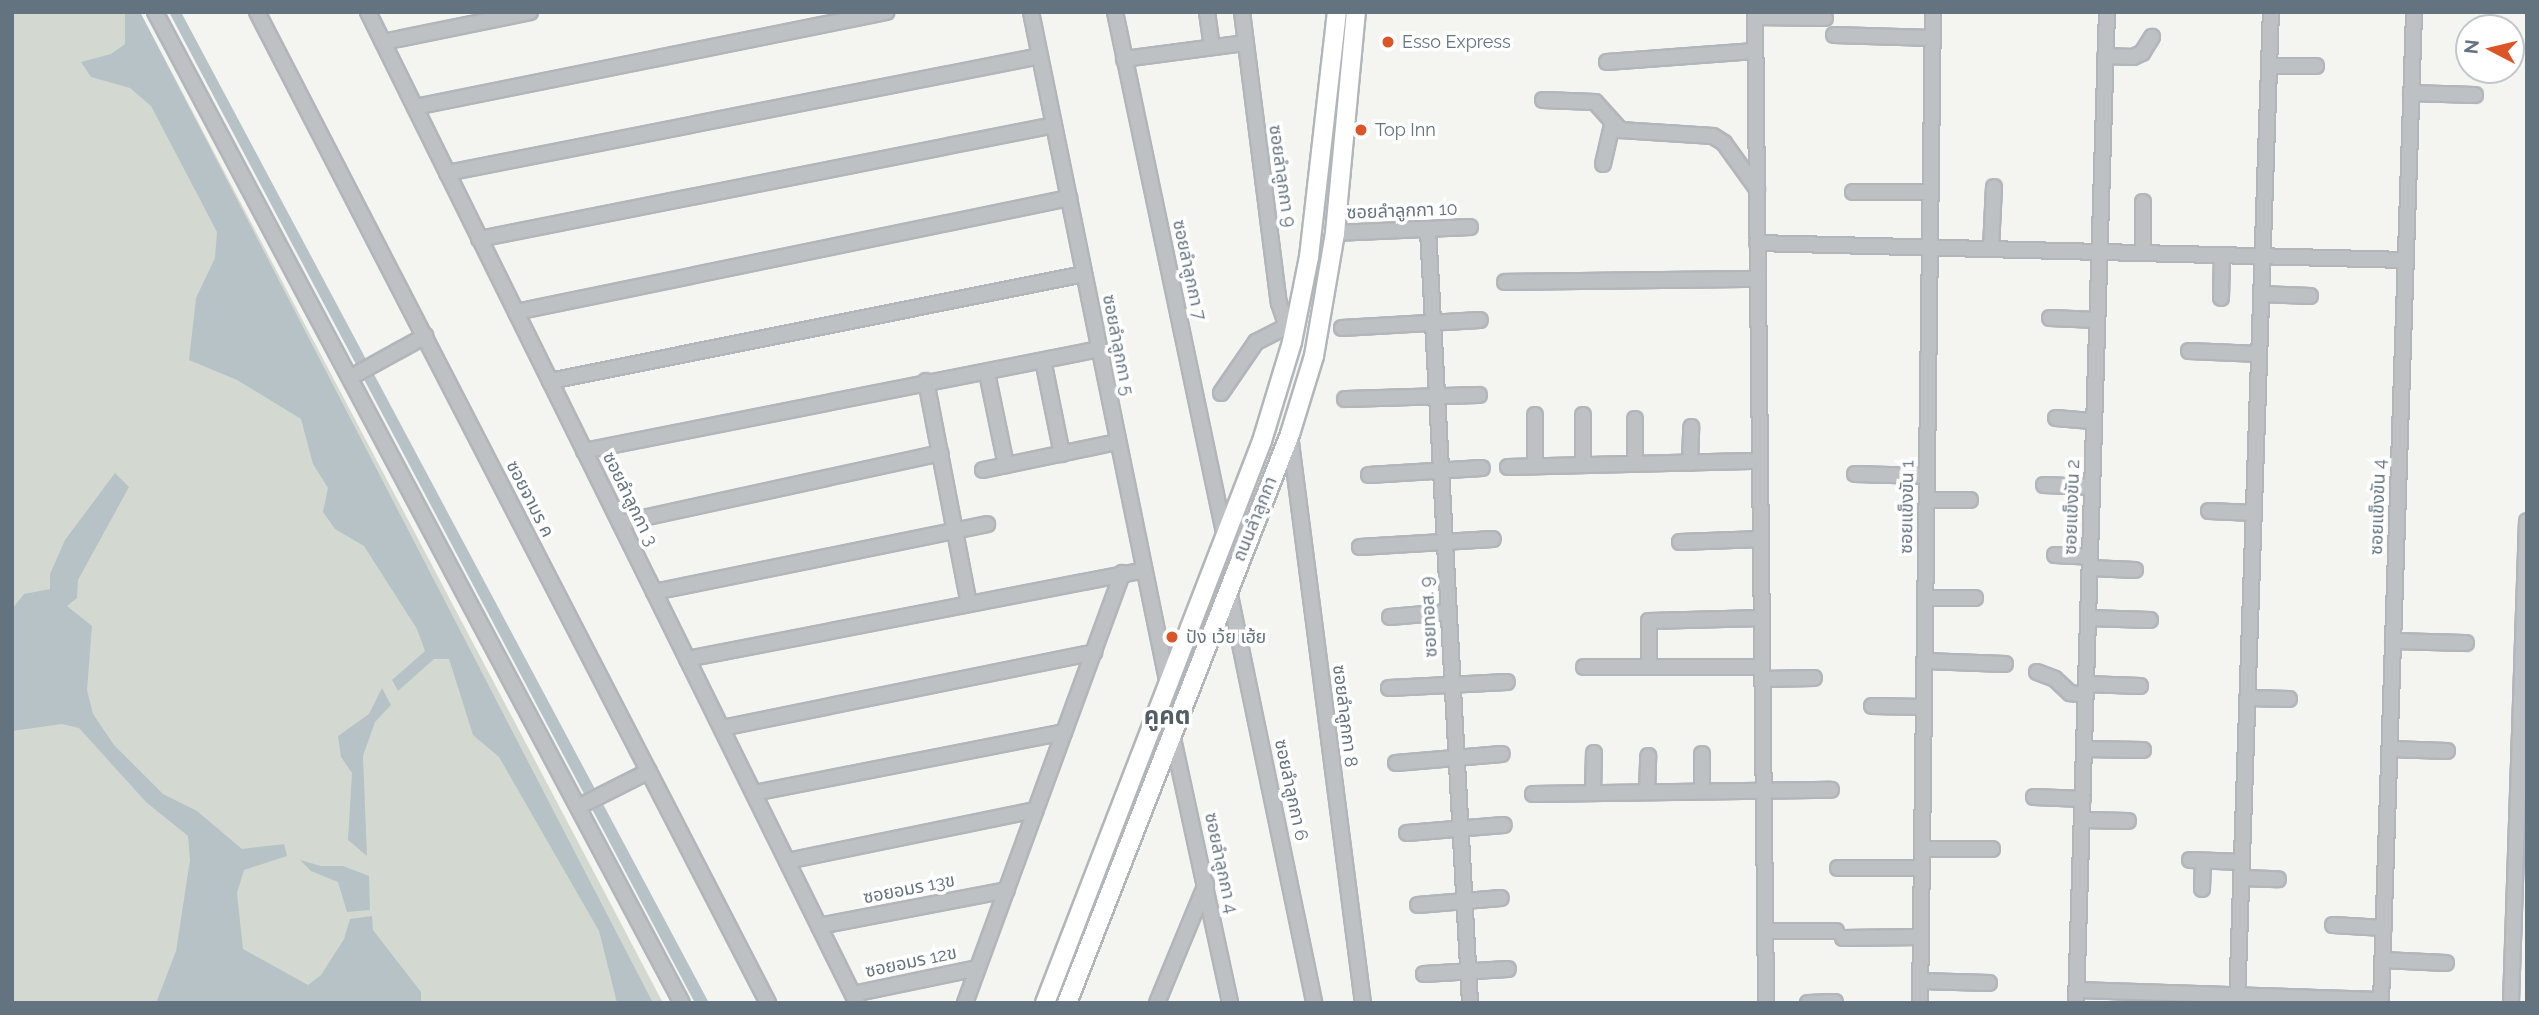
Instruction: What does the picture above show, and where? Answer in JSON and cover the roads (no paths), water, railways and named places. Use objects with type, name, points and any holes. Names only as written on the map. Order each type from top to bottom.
[{"type":"main road","name":"ถนนลำลูกกา","points":[[1045,1003],[1262,441],[1289,335],[1303,304],[1337,12]]},
{"type":"main road","name":"ถนนลำลูกกา","points":[[1067,1003],[1228,585],[1290,434],[1319,336],[1335,233],[1356,12]]},
{"type":"main road","points":[[1322,144],[1343,145]]},
{"type":"street","points":[[155,12],[590,801],[682,1003]]},
{"type":"street","name":"ซอยจามร ค","points":[[257,12],[768,1003]]},
{"type":"street","name":"ซอยลำลูกกา 3","points":[[368,12],[787,860],[852,999]]},
{"type":"street","points":[[383,42],[530,12]]},
{"type":"street","points":[[415,107],[887,12]]},
{"type":"street","name":"ซอยลำลูกกา 5","points":[[1031,12],[1168,685]]},
{"type":"street","name":"ซอยลำลูกกา 7","points":[[1115,12],[1225,537]]},
{"type":"street","points":[[1208,12],[1212,47]]},
{"type":"street","name":"ซอยลำลูกกา 9","points":[[1242,12],[1289,335]]},
{"type":"street","name":"ซอยแข็งขัน 1","points":[[1920,1003],[1933,12]]},
{"type":"street","name":"ซอยแข็งขัน 2","points":[[2076,996],[2107,12]]},
{"type":"street","points":[[2237,999],[2271,12]]},
{"type":"street","name":"ซอยแข็งขัน 4","points":[[2381,1001],[2414,12]]},
{"type":"street","points":[[1766,1003],[1755,15],[1825,18]]},
{"type":"street","points":[[1833,35],[1933,38]]},
{"type":"street","points":[[2105,56],[2133,57],[2142,53],[2152,37]]},
{"type":"street","points":[[1124,59],[1245,43]]},
{"type":"street","points":[[1607,62],[1755,51]]},
{"type":"street","points":[[447,173],[1040,56]]},
{"type":"street","points":[[2269,66],[2316,66]]},
{"type":"street","points":[[2411,93],[2475,95]]},
{"type":"street","points":[[1543,100],[1595,102],[1612,125],[1633,132],[1713,136],[1724,143],[1757,190]]},
{"type":"street","points":[[479,239],[1054,125]]},
{"type":"street","points":[[1603,164],[1612,125]]},
{"type":"street","points":[[1991,248],[1994,187]]},
{"type":"street","points":[[1853,192],[1930,192]]},
{"type":"street","points":[[516,312],[1069,198]]},
{"type":"street","points":[[2143,202],[2143,253]]},
{"type":"street","name":"ซอยลำลูกกา 10","points":[[1335,233],[1470,227]]},
{"type":"street","name":"ซอยทอส. 9","points":[[1428,230],[1470,1003]]},
{"type":"street","points":[[1757,243],[2406,260]]},
{"type":"street","points":[[2221,298],[2222,255]]},
{"type":"street","points":[[550,381],[1084,274]]},
{"type":"street","points":[[1505,282],[1758,279]]},
{"type":"street","points":[[2261,294],[2310,296]]},
{"type":"street","points":[[2050,318],[2097,320]]},
{"type":"street","points":[[1342,328],[1480,320]]},
{"type":"street","points":[[1221,393],[1256,342],[1289,335]]},
{"type":"street","points":[[355,374],[425,336]]},
{"type":"street","points":[[584,451],[926,381],[1099,349]]},
{"type":"street","points":[[2189,351],[2259,354]]},
{"type":"street","points":[[1044,365],[1062,454]]},
{"type":"street","points":[[989,378],[1006,466]]},
{"type":"street","points":[[926,381],[969,604]]},
{"type":"street","points":[[1345,399],[1479,395]]},
{"type":"street","points":[[1535,415],[1535,466]]},
{"type":"street","points":[[1583,415],[1583,464]]},
{"type":"street","points":[[2056,418],[2094,421]]},
{"type":"street","points":[[1635,419],[1635,464]]},
{"type":"street","points":[[1690,463],[1691,427]]},
{"type":"street","name":"ซอยลำลูกกา 8","points":[[1290,434],[1363,1003]]},
{"type":"street","points":[[983,470],[1117,442]]},
{"type":"street","points":[[620,523],[940,453]]},
{"type":"street","points":[[1508,467],[1760,461]]},
{"type":"street","points":[[1369,475],[1482,468]]},
{"type":"street","points":[[1855,474],[1927,476]]},
{"type":"street","points":[[2044,485],[2092,487]]},
{"type":"street","points":[[1927,500],[1970,500]]},
{"type":"street","points":[[2209,511],[2254,513]]},
{"type":"street","points":[[2511,1003],[2522,830],[2527,521]]},
{"type":"street","points":[[654,592],[987,524]]},
{"type":"street","points":[[1360,547],[1493,539]]},
{"type":"street","points":[[1680,542],[1761,539]]},
{"type":"street","points":[[2055,555],[2135,570]]},
{"type":"street","points":[[687,659],[1143,570]]},
{"type":"street","points":[[965,1003],[1122,573]]},
{"type":"street","name":"ซอยลำลูกกา 6","points":[[1228,585],[1314,1003]]},
{"type":"street","points":[[1925,598],[1975,598]]},
{"type":"street","points":[[1390,617],[1448,612]]},
{"type":"street","points":[[1649,667],[1649,621],[1762,618]]},
{"type":"street","points":[[2088,618],[2150,620]]},
{"type":"street","points":[[2393,641],[2466,643]]},
{"type":"street","points":[[722,729],[1094,652]]},
{"type":"street","points":[[1925,661],[2005,664]]},
{"type":"street","points":[[1584,667],[1649,667],[1814,678]]},
{"type":"street","points":[[2037,672],[2055,679],[2064,690],[2140,686]]},
{"type":"street","points":[[1389,688],[1507,682]]},
{"type":"street","points":[[2247,698],[2289,699]]},
{"type":"street","points":[[1872,706],[1924,706]]},
{"type":"street","points":[[754,793],[1064,732]]},
{"type":"street","name":"ซอยลำลูกกา 4","points":[[1171,732],[1230,1003]]},
{"type":"street","points":[[2084,749],[2143,750]]},
{"type":"street","points":[[2390,749],[2447,751]]},
{"type":"street","points":[[1593,793],[1594,753]]},
{"type":"street","points":[[1396,763],[1502,754]]},
{"type":"street","points":[[1702,754],[1702,791]]},
{"type":"street","points":[[1647,792],[1648,756]]},
{"type":"street","points":[[590,801],[649,771]]},
{"type":"street","points":[[1533,794],[1831,790]]},
{"type":"street","points":[[2034,797],[2083,799]]},
{"type":"street","points":[[787,860],[1036,810]]},
{"type":"street","points":[[2082,820],[2128,821]]},
{"type":"street","points":[[1408,833],[1504,825]]},
{"type":"street","points":[[1922,849],[1992,849]]},
{"type":"street","points":[[2202,889],[2197,861],[2242,862]]},
{"type":"street","points":[[1838,868],[1922,868]]},
{"type":"street","points":[[2241,878],[2278,879]]},
{"type":"street","points":[[1157,1003],[1206,883]]},
{"type":"street","name":"ซอยอมร 13ข","points":[[819,926],[1007,890]]},
{"type":"street","points":[[1418,905],[1501,898]]},
{"type":"street","points":[[2333,925],[2384,928]]},
{"type":"street","points":[[1765,932],[1921,937]]},
{"type":"street","points":[[2383,960],[2446,963]]},
{"type":"street","name":"ซอยอมร 12ข","points":[[852,999],[977,968]]},
{"type":"street","points":[[1423,974],[1508,969]]},
{"type":"street","points":[[1921,981],[1989,983]]},
{"type":"street","points":[[2076,996],[2381,1001]]},
{"type":"street","points":[[1808,1003],[1835,1002]]},
{"type":"place","name":"Esso Express","points":[[1388,42]]},
{"type":"place","name":"Top Inn","points":[[1361,130]]},
{"type":"place","name":"ปัง เว้ย เฮ้ย","points":[[1172,637]]},
{"type":"district","name":"คูคต","points":[[1167,716]]}]
